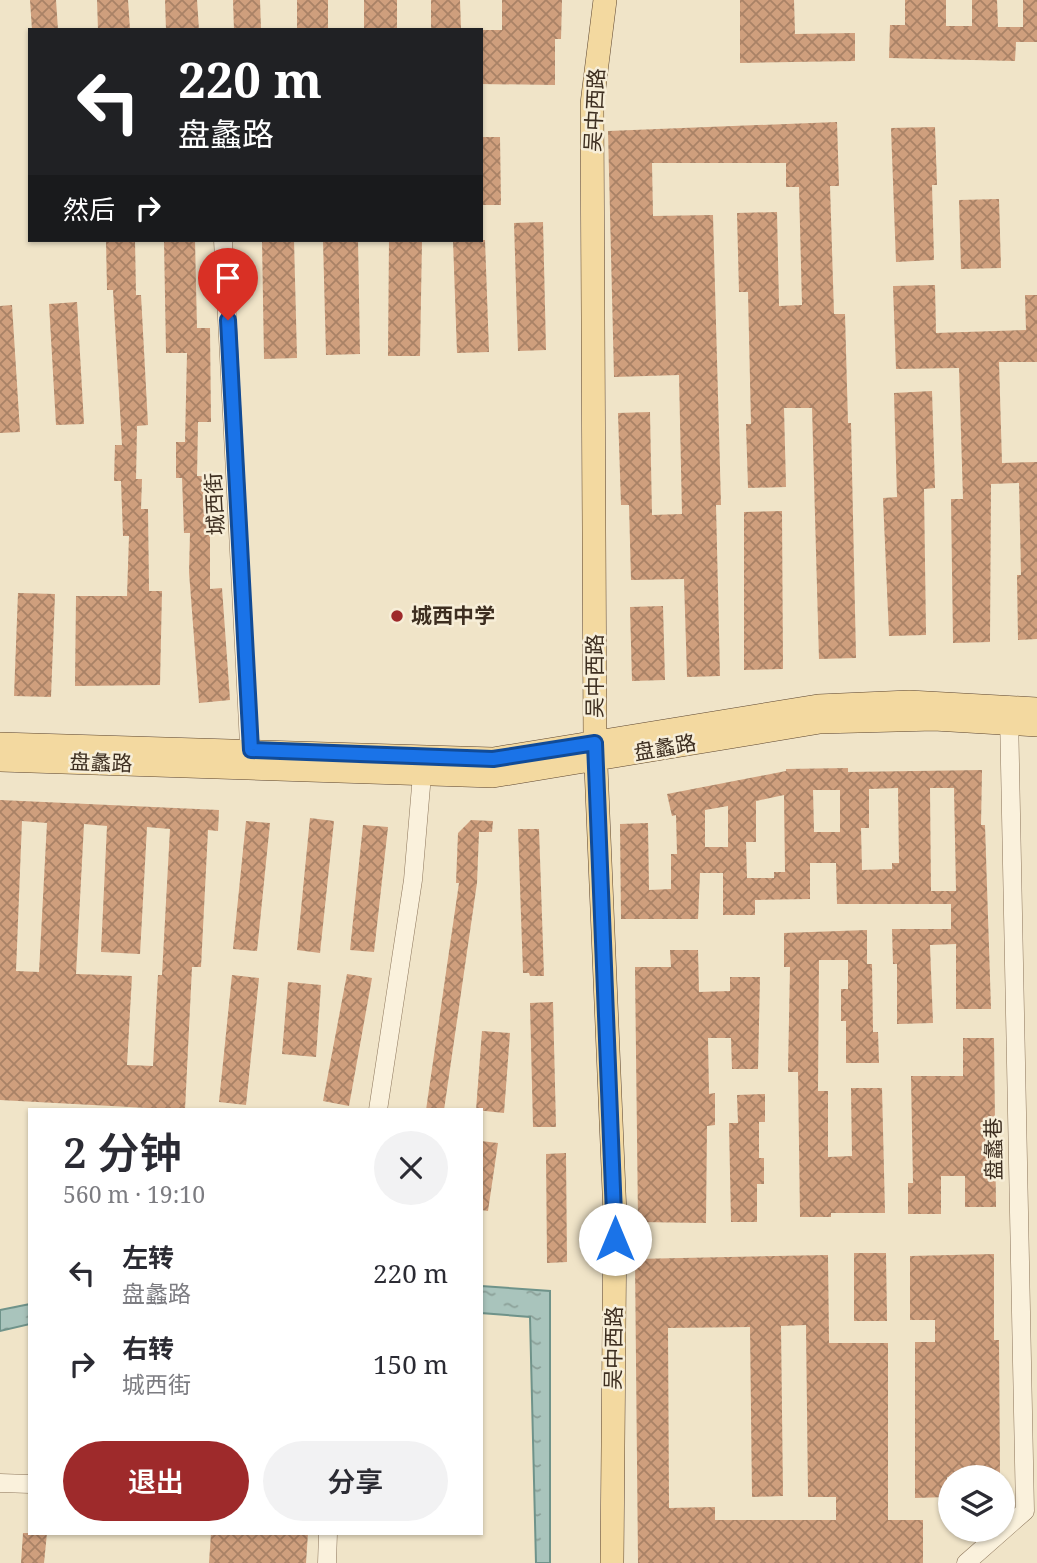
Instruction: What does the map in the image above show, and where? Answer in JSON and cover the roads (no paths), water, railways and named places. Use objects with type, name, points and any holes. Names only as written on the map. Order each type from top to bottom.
[{"type":"main road","name":"吴中西路","points":[[589,0],[577,105],[599,1215],[596,1563]]},
{"type":"main road","name":"吴中西路","points":[[604,0],[592,104],[588,753],[615,1214],[612,1563]]},
{"type":"main road","name":"盘蠡路","points":[[0,744],[423,766],[588,753],[773,712],[849,703],[934,702],[1008,715],[1037,725]]},
{"type":"main road","name":"盘蠡路","points":[[1008,715],[1037,709]]},
{"type":"main road","name":"盘蠡路","points":[[0,760],[250,759]]},
{"type":"street","name":"城西街","points":[[223,242],[250,759]]},
{"type":"street","name":"盘蠡巷","points":[[966,1563],[1025,1511],[1008,715]]},
{"type":"street","points":[[378,1108],[413,880],[423,766]]},
{"type":"street","points":[[0,1483],[28,1484]]},
{"type":"street","points":[[327,1563],[328,1535]]},
{"type":"water","points":[[483,1286],[550,1291],[550,1563],[536,1563],[530,1317],[483,1313]]},
{"type":"water","points":[[28,1304],[28,1324],[0,1331],[0,1310]]},
{"type":"place","name":"城西中学","points":[[397,616]]}]
